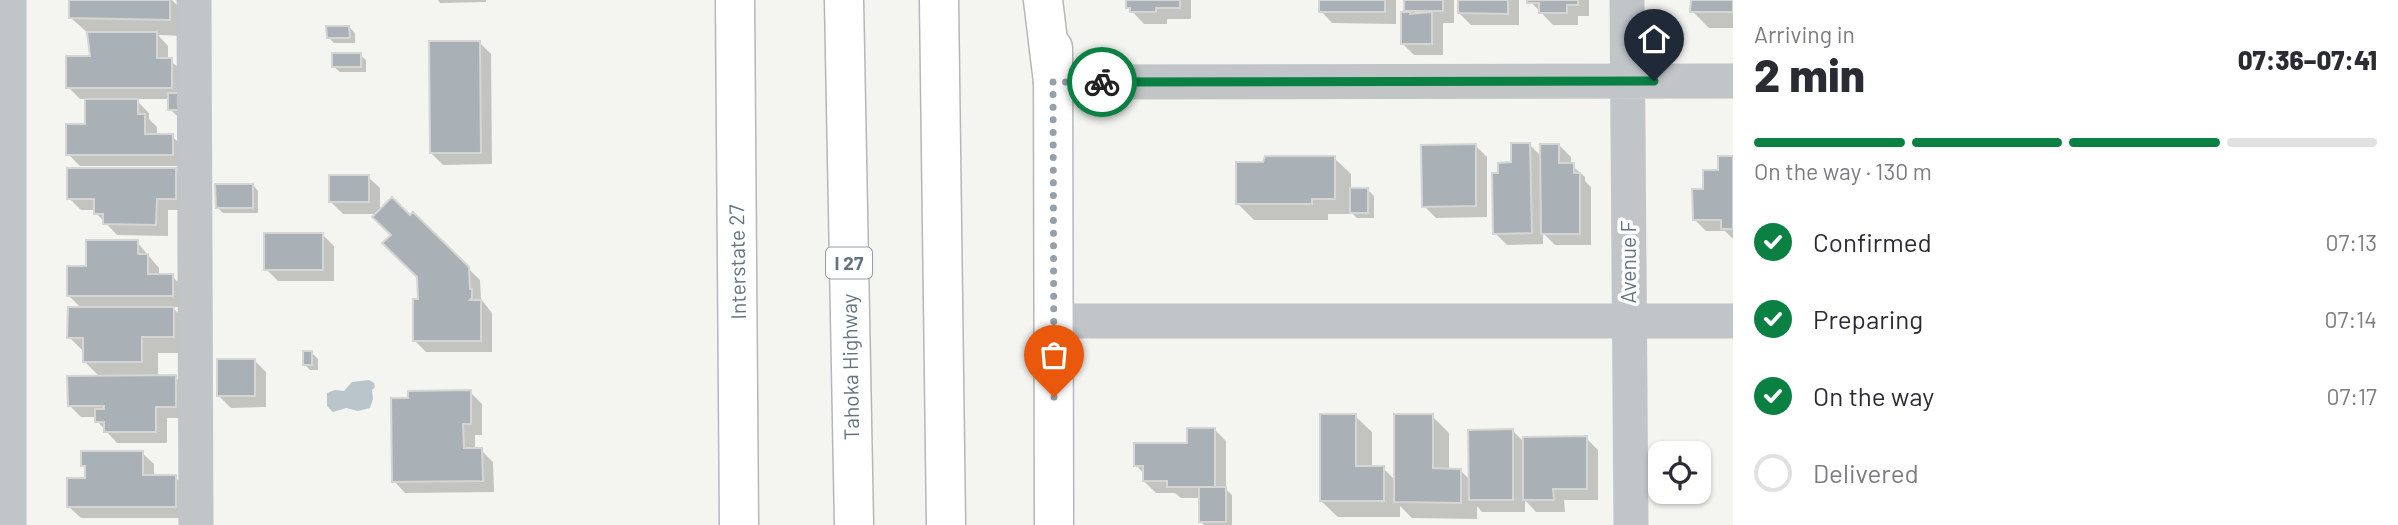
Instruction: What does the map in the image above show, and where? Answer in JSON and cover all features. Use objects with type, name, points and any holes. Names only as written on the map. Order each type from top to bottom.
[{"type":"main road","name":"Interstate 27","points":[[735,0],[739,525]]},
{"type":"main road","name":"Tahoka Highway","points":[[844,0],[854,525]]},
{"type":"main road","points":[[940,0],[946,525]]},
{"type":"main road","points":[[1043,0],[1053,82]]},
{"type":"main road","points":[[1052,0],[1054,525]]},
{"type":"street","points":[[9,0],[5,369],[9,525]]},
{"type":"street","points":[[194,0],[196,525]]},
{"type":"street","name":"Avenue F","points":[[1627,0],[1631,525]]},
{"type":"street","points":[[1053,82],[1733,81]]},
{"type":"street","points":[[1053,321],[1733,321]]},
{"type":"shaded area","points":[[369,380],[375,387],[372,390],[370,408],[358,411],[346,408],[333,412],[327,406],[327,393],[344,391],[352,382]]},
{"type":"building","points":[[69,0],[170,0],[170,20],[69,18]]},
{"type":"building","points":[[1126,0],[1180,0],[1180,8],[1130,12],[1130,8],[1126,8]]},
{"type":"building","points":[[1319,0],[1385,0],[1385,12],[1319,12]]},
{"type":"building","points":[[1404,0],[1443,0],[1443,11],[1404,11]]},
{"type":"building","points":[[1458,0],[1508,0],[1508,14],[1458,13]]},
{"type":"building","points":[[1527,0],[1578,0],[1578,5],[1567,5],[1567,13],[1539,13],[1539,3],[1527,3]]},
{"type":"building","points":[[1691,0],[1733,0],[1733,12],[1690,12]]},
{"type":"building","points":[[1401,12],[1432,12],[1432,44],[1401,44]]},
{"type":"building","points":[[326,26],[349,26],[350,38],[327,38]]},
{"type":"building","points":[[87,32],[157,32],[157,58],[172,58],[172,88],[66,88],[66,56],[90,56]]},
{"type":"building","points":[[429,41],[480,41],[481,153],[430,153]]},
{"type":"building","points":[[332,53],[361,53],[361,67],[332,67]]},
{"type":"building","points":[[168,93],[179,93],[179,110],[168,110]]},
{"type":"building","points":[[85,99],[138,99],[138,114],[145,114],[145,134],[173,134],[173,155],[66,155],[66,124],[85,124]]},
{"type":"building","points":[[1511,143],[1530,143],[1532,233],[1493,234],[1492,173],[1498,173],[1498,163],[1511,162]]},
{"type":"building","points":[[1476,144],[1476,206],[1422,207],[1421,145]]},
{"type":"building","points":[[1540,144],[1559,144],[1559,163],[1574,163],[1574,173],[1580,173],[1580,234],[1541,234]]},
{"type":"building","points":[[1265,156],[1335,156],[1335,199],[1312,199],[1312,204],[1236,204],[1236,162],[1263,162]]},
{"type":"building","points":[[1718,156],[1733,156],[1733,229],[1721,229],[1721,220],[1693,220],[1692,189],[1703,189],[1703,170],[1718,170]]},
{"type":"building","points":[[67,168],[176,168],[176,199],[157,199],[156,225],[103,224],[103,214],[94,214],[94,199],[67,199]]},
{"type":"building","points":[[329,175],[369,175],[369,202],[329,202]]},
{"type":"building","points":[[215,184],[253,184],[253,208],[216,208]]},
{"type":"building","points":[[1350,188],[1368,188],[1368,213],[1350,213]]},
{"type":"building","points":[[392,197],[410,215],[413,212],[469,267],[472,289],[470,300],[481,300],[481,341],[413,341],[413,299],[418,299],[417,277],[382,243],[391,235],[372,217]]},
{"type":"building","points":[[264,233],[323,233],[323,270],[264,270]]},
{"type":"building","points":[[86,240],[138,240],[138,254],[148,254],[148,274],[173,274],[173,296],[67,296],[67,266],[86,266]]},
{"type":"building","points":[[68,307],[174,307],[174,337],[142,337],[142,362],[83,362],[83,338],[67,338]]},
{"type":"building","points":[[303,351],[312,351],[312,365],[303,365]]},
{"type":"building","points":[[217,359],[255,359],[255,396],[217,396]]},
{"type":"building","points":[[176,375],[176,407],[156,407],[156,432],[104,432],[104,422],[95,422],[95,409],[104,409],[104,406],[68,406],[67,376]]},
{"type":"building","points":[[471,390],[471,424],[463,424],[464,448],[482,448],[483,481],[392,482],[391,398],[408,398],[408,391]]},
{"type":"building","points":[[1320,414],[1356,414],[1356,466],[1384,466],[1384,501],[1320,501]]},
{"type":"building","points":[[1394,414],[1433,414],[1433,468],[1461,469],[1461,503],[1394,502]]},
{"type":"building","points":[[1187,428],[1215,428],[1215,487],[1167,487],[1167,481],[1143,481],[1143,466],[1134,466],[1134,443],[1187,443]]},
{"type":"building","points":[[1513,429],[1513,500],[1469,500],[1468,430]]},
{"type":"building","points":[[1587,436],[1587,489],[1553,489],[1554,500],[1523,500],[1523,437]]},
{"type":"building","points":[[81,451],[143,451],[143,475],[176,475],[176,507],[67,507],[67,478],[85,478],[85,466],[81,466]]},
{"type":"building","points":[[1199,487],[1226,487],[1226,522],[1199,522]]},
{"type":"way so far","points":[[1054,397],[1053,82],[1102,82]]},
{"type":"route","points":[[1102,82],[1654,81]]}]
